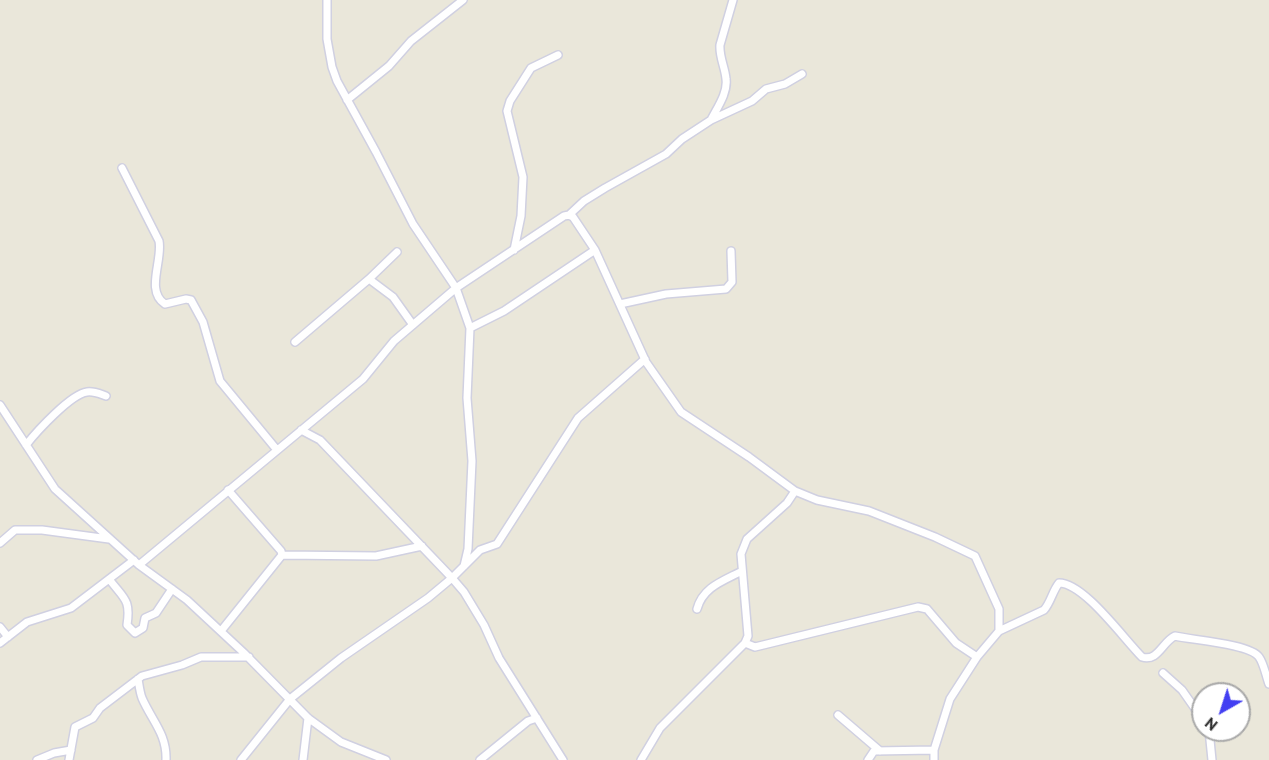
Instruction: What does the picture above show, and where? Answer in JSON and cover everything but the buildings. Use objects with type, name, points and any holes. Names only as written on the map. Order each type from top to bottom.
[{"type":"street","points":[[327,0],[329,52],[337,81],[413,224],[456,288],[470,328],[467,398],[472,461],[468,549],[464,566]]},
{"type":"street","points":[[347,100],[389,66],[411,41],[463,0]]},
{"type":"street","points":[[711,120],[727,80],[719,52],[733,0]]},
{"type":"street","points":[[514,250],[523,177],[507,111],[510,101],[531,68],[558,55]]},
{"type":"street","points":[[0,643],[27,622],[71,608],[136,562],[363,379],[394,341],[456,288],[564,216],[569,215],[584,201],[666,154],[682,139],[711,120],[752,101],[766,89],[785,84],[802,74]]},
{"type":"street","points":[[123,168],[159,242],[156,279],[160,300],[165,304],[191,300],[206,329],[220,381],[277,450]]},
{"type":"street","points":[[569,215],[573,217],[595,250],[645,359],[681,412],[749,456],[795,490],[817,500],[869,511],[935,537],[975,556],[999,609],[999,631]]},
{"type":"street","points":[[470,328],[513,305],[595,250]]},
{"type":"street","points":[[620,304],[666,294],[726,289],[732,282],[731,251]]},
{"type":"street","points":[[296,342],[397,252]]},
{"type":"street","points":[[369,279],[393,297],[413,325]]},
{"type":"street","points":[[241,760],[290,699],[341,658],[428,598],[480,550],[497,544],[578,418],[645,359]]},
{"type":"street","points":[[26,445],[48,419],[77,396],[85,392],[93,392],[106,396]]},
{"type":"street","points":[[0,405],[56,489],[136,562],[221,631],[308,718],[340,742],[386,760]]},
{"type":"street","points":[[301,430],[320,440],[452,578],[479,617],[499,658],[563,760]]},
{"type":"street","points":[[228,490],[282,555]]},
{"type":"street","points":[[641,760],[660,728],[745,643],[748,636],[741,554],[747,539],[787,503],[795,490]]},
{"type":"street","points":[[0,543],[15,530],[42,530],[111,539]]},
{"type":"street","points":[[282,555],[376,556],[422,546]]},
{"type":"street","points":[[221,631],[282,555]]},
{"type":"street","points":[[697,609],[707,590],[742,572]]},
{"type":"street","points":[[110,579],[124,598],[130,611],[127,625],[135,633],[143,628],[145,618],[156,613],[172,589]]},
{"type":"street","points":[[933,760],[950,699],[977,657],[999,631],[1044,610],[1050,604],[1054,589],[1059,583],[1064,583],[1090,598],[1142,657],[1153,657],[1170,638],[1175,636],[1237,646],[1259,657],[1269,684]]},
{"type":"street","points":[[745,643],[755,647],[918,607],[927,609],[956,644],[977,657]]},
{"type":"street","points":[[0,627],[8,638]]},
{"type":"street","points":[[69,760],[75,727],[93,718],[100,708],[142,676],[201,657],[249,657]]},
{"type":"street","points":[[1163,673],[1182,690],[1191,703]]},
{"type":"street","points":[[138,679],[141,696],[157,723],[166,746],[166,760]]},
{"type":"street","points":[[838,715],[880,751]]},
{"type":"street","points":[[303,760],[308,718]]},
{"type":"street","points":[[480,760],[528,721],[537,718]]},
{"type":"street","points":[[1210,742],[1212,760]]},
{"type":"street","points":[[37,760],[54,753],[71,750]]},
{"type":"street","points":[[868,760],[874,751],[934,750]]}]
